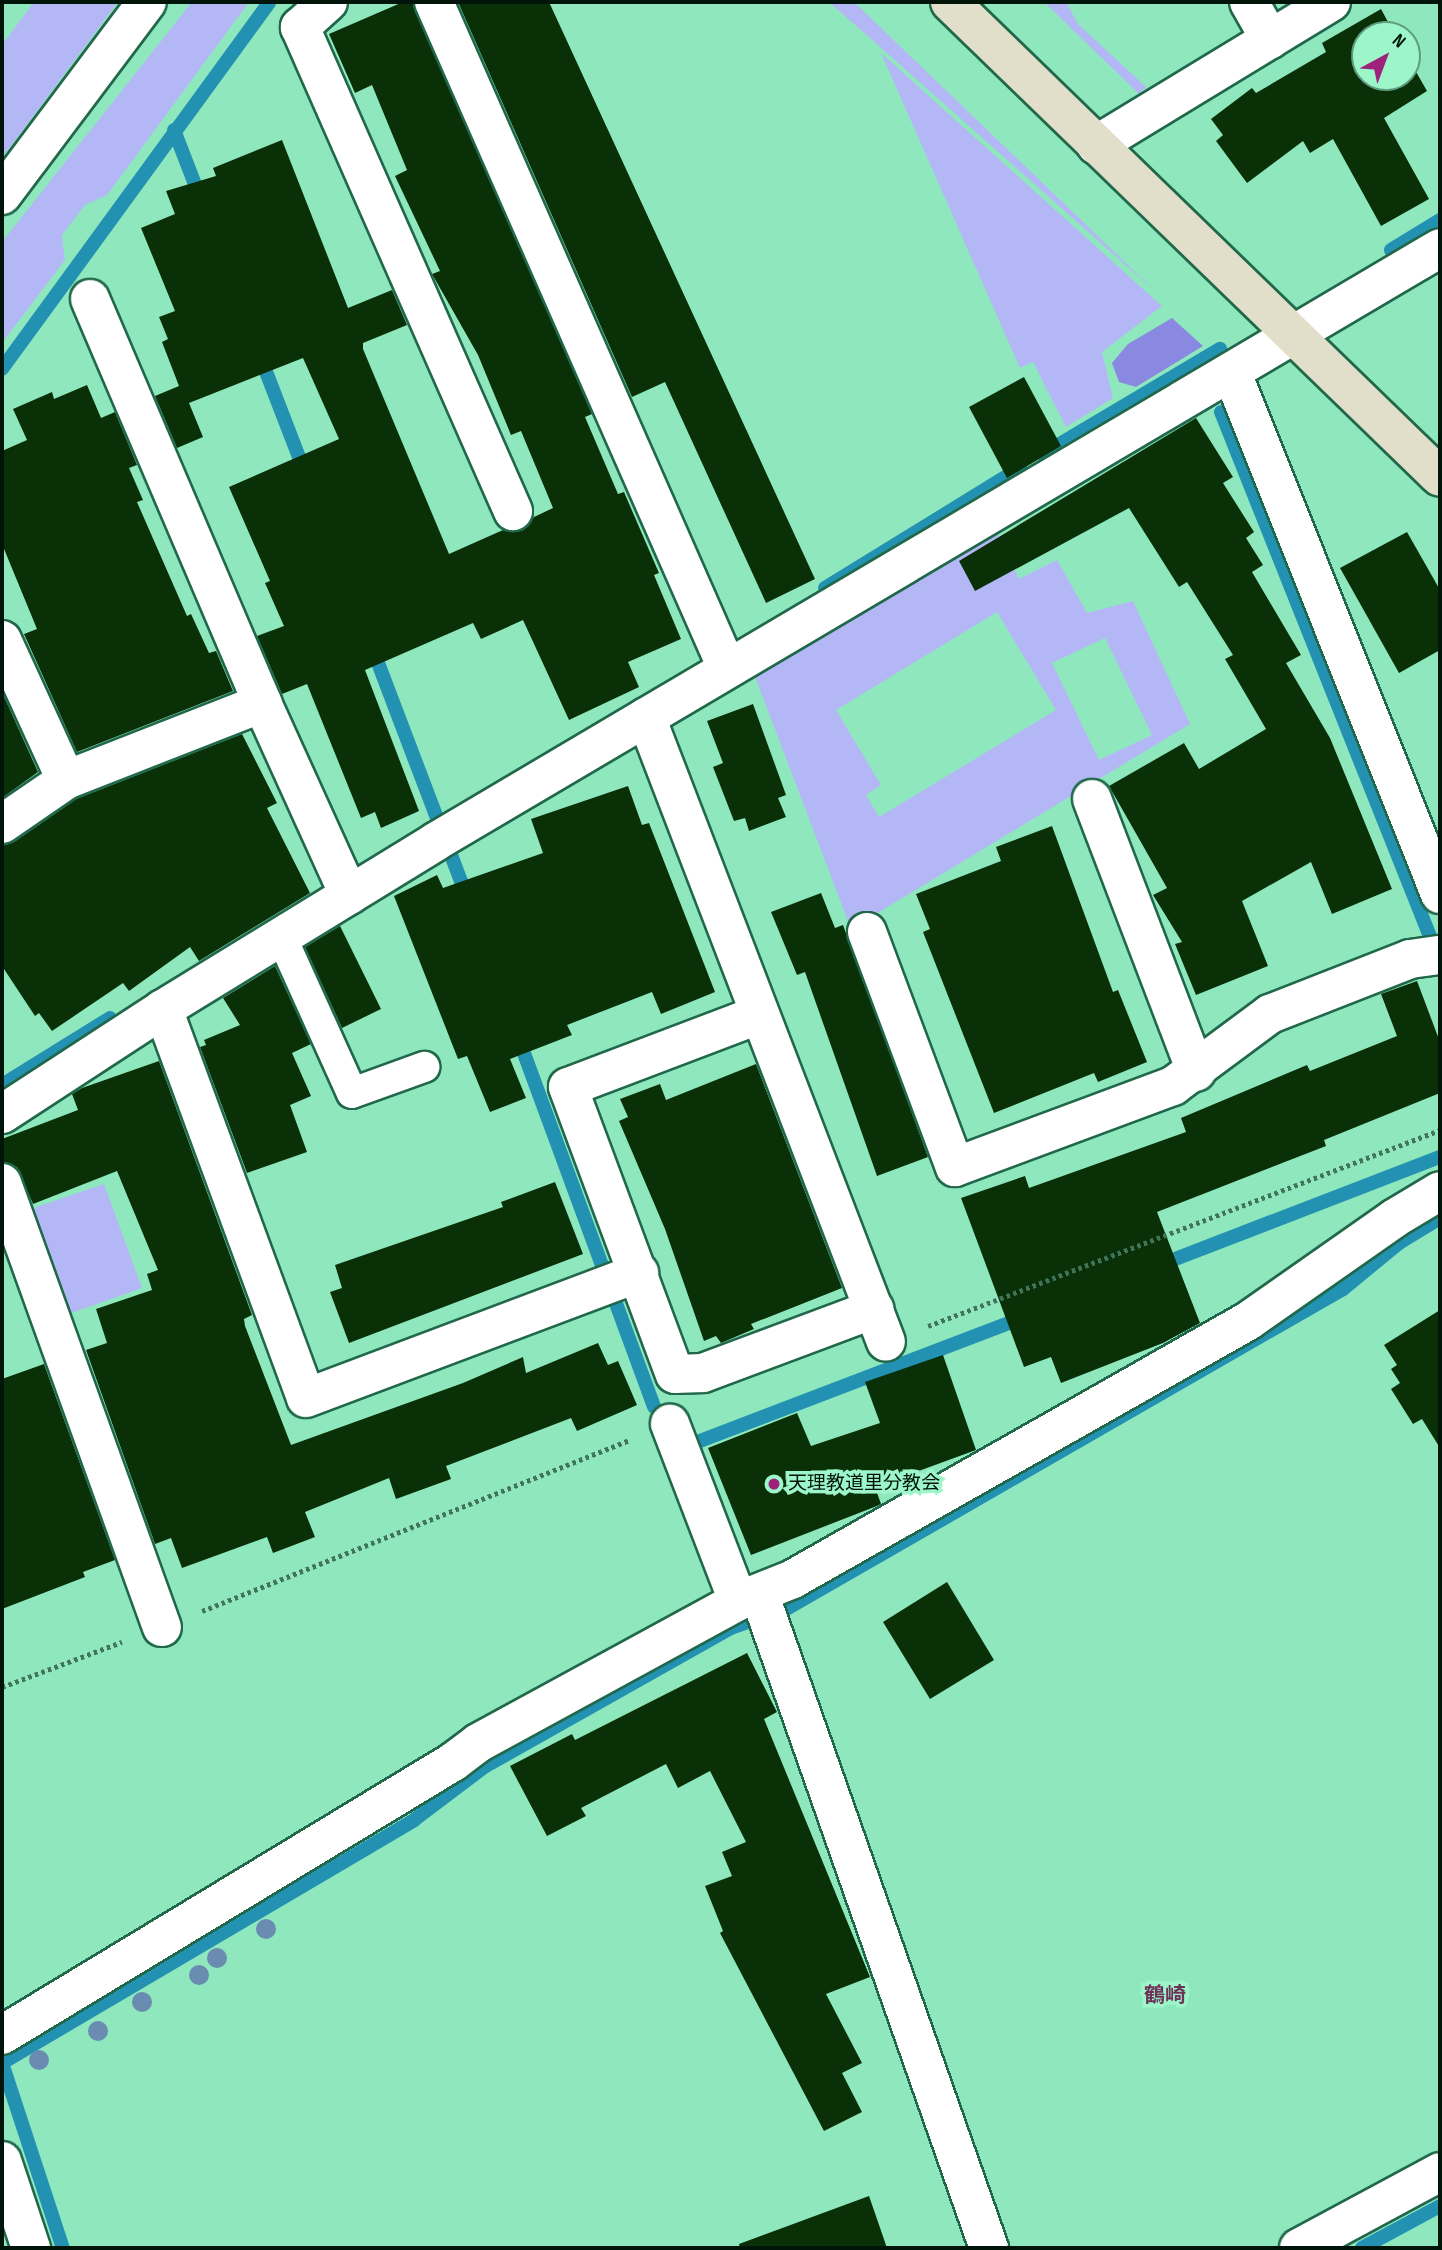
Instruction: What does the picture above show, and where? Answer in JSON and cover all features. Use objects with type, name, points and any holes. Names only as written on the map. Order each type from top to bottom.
[{"type":"street","points":[[2,195],[146,2]]},
{"type":"street","points":[[328,2],[300,27],[513,511]]},
{"type":"street","points":[[433,2],[727,668]]},
{"type":"street","points":[[950,2],[1440,478]]},
{"type":"street","points":[[1249,2],[1270,39]]},
{"type":"street","points":[[1096,145],[1331,2]]},
{"type":"street","points":[[2,1114],[163,1009],[446,836],[727,668],[1296,337],[1440,248]]},
{"type":"street","points":[[90,299],[262,704],[349,895]]},
{"type":"street","points":[[1232,373],[1440,894]]},
{"type":"street","points":[[2,640],[66,780]]},
{"type":"street","points":[[2,824],[66,780],[262,704]]},
{"type":"street","points":[[646,716],[758,1015],[880,1325],[703,1373],[675,1374],[616,1281],[568,1087],[758,1015]]},
{"type":"street","points":[[1092,799],[1196,1072]]},
{"type":"street","points":[[867,932],[955,1167],[1173,1086],[1196,1072],[1270,1014],[1433,956]]},
{"type":"street","points":[[163,1009],[306,1398],[616,1281]]},
{"type":"street","points":[[2,1183],[162,1627]]},
{"type":"street","points":[[2,2035],[453,1762],[478,1743],[758,1607],[1248,1321],[1395,1217],[1440,1191]]},
{"type":"street","points":[[670,1424],[758,1607],[989,2248]]},
{"type":"street","points":[[2,2161],[31,2248]]},
{"type":"street","points":[[1299,2248],[1440,2172]]},
{"type":"lane","points":[[281,936],[352,1093],[424,1067]]},
{"type":"shaded area","points":[[34,2],[118,2],[2,158],[2,45]]},
{"type":"shaded area","points":[[192,2],[249,2],[107,195],[85,205],[62,235],[65,260],[2,343],[2,242]]},
{"type":"shaded area","points":[[829,2],[854,2],[1156,292],[854,24]]},
{"type":"shaded area","points":[[1044,2],[1066,2],[1078,24],[1146,87],[1139,94]]},
{"type":"shaded area","points":[[881,53],[1162,306],[1102,352],[1113,398],[1066,427],[1033,362],[1020,368]]},
{"type":"shaded area","points":[[1172,318],[1203,346],[1136,387],[1119,382],[1112,363],[1128,344]]},
{"type":"shaded area","points":[[996,530],[1019,579],[1057,560],[1087,613],[1133,601],[1190,724],[851,929],[754,674]],"holes":[[[997,612],[1056,710],[879,817],[866,795],[881,785],[836,710]],[[1105,638],[1152,735],[1099,760],[1052,663]]]},
{"type":"shaded area","points":[[104,1184],[142,1288],[63,1316],[25,1211]]},
{"type":"building","points":[[403,2],[412,2],[592,414],[585,417],[618,494],[624,492],[659,573],[654,575],[681,639],[628,662],[639,687],[569,720],[523,620],[481,639],[473,623],[365,670],[419,811],[381,828],[375,812],[361,818],[307,684],[282,694],[257,636],[284,626],[265,583],[270,581],[229,487],[339,439],[303,358],[189,403],[203,437],[177,448],[155,396],[179,386],[162,342],[168,339],[159,317],[175,311],[141,228],[175,214],[166,191],[216,176],[213,168],[282,140],[348,308],[392,290],[407,325],[363,343],[363,349],[449,554],[503,530],[522,531],[534,517],[553,508],[521,431],[511,435],[478,355],[432,274],[440,271],[395,176],[407,170],[372,85],[355,93],[329,34]]},
{"type":"building","points":[[458,2],[549,2],[815,579],[766,603],[665,382],[632,397]]},
{"type":"building","points":[[1381,9],[1387,21],[1360,21]]},
{"type":"building","points":[[1351,26],[1351,91],[1421,91],[1421,80],[1427,91],[1384,118],[1429,199],[1381,226],[1333,139],[1310,153],[1303,141],[1247,183],[1216,141],[1223,135],[1211,119],[1252,88],[1256,93],[1326,52],[1322,43]]},
{"type":"building","points":[[1024,377],[1061,446],[1007,478],[969,407]]},
{"type":"building","points":[[87,385],[101,418],[115,412],[137,465],[129,468],[143,500],[137,502],[187,616],[191,614],[209,653],[216,651],[233,691],[77,752],[24,634],[37,629],[2,544],[2,451],[27,440],[13,409],[52,392],[54,399]]},
{"type":"building","points":[[1196,418],[1233,477],[1223,483],[1254,532],[1246,538],[1263,565],[1252,572],[1301,655],[1286,663],[1330,738],[1392,889],[1332,914],[1311,862],[1242,901],[1268,966],[1196,995],[1175,944],[1182,942],[1153,895],[1167,888],[1109,786],[1184,743],[1199,769],[1266,729],[1225,659],[1233,655],[1187,582],[1179,587],[1129,508],[975,591],[959,561]]},
{"type":"building","points":[[1407,532],[1440,590],[1440,650],[1399,673],[1340,568]]},
{"type":"building","points":[[2,692],[38,772],[2,798]]},
{"type":"building","points":[[753,704],[786,795],[778,798],[786,817],[749,831],[745,818],[734,821],[713,767],[723,763],[707,721]]},
{"type":"building","points":[[242,734],[277,803],[267,808],[310,893],[199,961],[190,947],[129,991],[123,983],[52,1031],[39,1013],[35,1016],[2,966],[2,846],[14,842],[76,799]]},
{"type":"building","points":[[628,786],[642,825],[649,823],[715,992],[661,1014],[652,992],[567,1025],[572,1035],[510,1059],[526,1098],[490,1112],[467,1056],[458,1059],[394,896],[437,875],[443,888],[543,853],[531,819]]},
{"type":"building","points":[[1052,826],[1113,992],[1118,990],[1147,1062],[1098,1082],[1094,1073],[994,1113],[923,932],[930,929],[916,894],[1001,861],[996,847]]},
{"type":"building","points":[[821,893],[835,928],[843,925],[928,1157],[877,1176],[805,972],[797,975],[771,912]]},
{"type":"building","points":[[340,926],[381,1009],[342,1028],[305,947]]},
{"type":"building","points":[[275,966],[311,1044],[292,1053],[311,1096],[290,1105],[307,1152],[247,1173],[200,1047],[206,1045],[204,1040],[240,1025],[223,998]]},
{"type":"building","points":[[1417,981],[1440,1042],[1440,1093],[1324,1140],[1326,1146],[1157,1212],[1200,1323],[1163,1343],[1061,1383],[1051,1357],[1024,1367],[961,1198],[1025,1176],[1029,1188],[1186,1132],[1181,1118],[1307,1065],[1310,1071],[1397,1036],[1381,994]]},
{"type":"building","points":[[159,1061],[252,1315],[244,1319],[245,1326],[291,1445],[463,1383],[523,1357],[526,1373],[598,1343],[608,1365],[618,1361],[637,1405],[577,1431],[571,1418],[446,1466],[451,1479],[396,1499],[389,1478],[305,1512],[315,1537],[273,1553],[267,1537],[182,1568],[171,1538],[155,1544],[86,1350],[107,1343],[96,1309],[152,1290],[147,1274],[158,1270],[117,1171],[33,1204],[17,1167],[2,1162],[2,1139],[78,1110],[72,1094],[82,1088]]},
{"type":"building","points":[[756,1064],[842,1288],[751,1324],[754,1329],[721,1343],[716,1336],[704,1341],[665,1229],[619,1121],[628,1117],[620,1099],[660,1084],[666,1100]]},
{"type":"building","points":[[555,1182],[583,1254],[349,1343],[330,1292],[342,1288],[335,1265],[503,1207],[501,1202]]},
{"type":"building","points":[[1440,1310],[1440,1448],[1422,1419],[1413,1424],[1391,1389],[1400,1383],[1391,1369],[1397,1365],[1384,1345]]},
{"type":"building","points":[[943,1355],[976,1450],[875,1487],[881,1504],[751,1555],[708,1448],[797,1413],[811,1446],[880,1423],[865,1382]]},
{"type":"building","points":[[44,1364],[115,1560],[83,1572],[85,1577],[2,1609],[2,1379]]},
{"type":"building","points":[[947,1582],[994,1660],[930,1699],[883,1622]]},
{"type":"building","points":[[747,1653],[777,1712],[764,1719],[870,1977],[826,1994],[862,2063],[842,2073],[862,2112],[824,2131],[720,1933],[723,1931],[705,1886],[732,1876],[722,1852],[746,1842],[710,1771],[678,1788],[666,1764],[581,1808],[586,1816],[547,1836],[510,1766],[572,1734],[575,1740]]},
{"type":"building","points":[[869,2196],[887,2248],[740,2248],[739,2244]]},
{"type":"waterway","points":[[2,369],[270,2]]},
{"type":"waterway","points":[[174,130],[201,200]]},
{"type":"waterway","points":[[1391,250],[1440,220]]},
{"type":"waterway","points":[[1043,454],[1220,349]]},
{"type":"waterway","points":[[260,356],[306,475]]},
{"type":"waterway","points":[[1221,412],[1437,954]]},
{"type":"waterway","points":[[825,588],[1020,468]]},
{"type":"waterway","points":[[372,647],[468,900]]},
{"type":"waterway","points":[[2,1085],[110,1018]]},
{"type":"waterway","points":[[518,1037],[654,1407]]},
{"type":"waterway","points":[[1157,1266],[1440,1157]]},
{"type":"waterway","points":[[2,2063],[414,1820],[484,1767],[731,1628],[788,1608],[1343,1289],[1399,1243],[1440,1218]]},
{"type":"waterway","points":[[692,1444],[1024,1317]]},
{"type":"waterway","points":[[2,2063],[63,2248]]},
{"type":"waterway","points":[[1362,2248],[1440,2206]]},
{"type":"place","name":"天理教道里分教会","points":[[774,1484]]},
{"type":"district","name":"鶴崎","points":[[1165,1996]]}]
